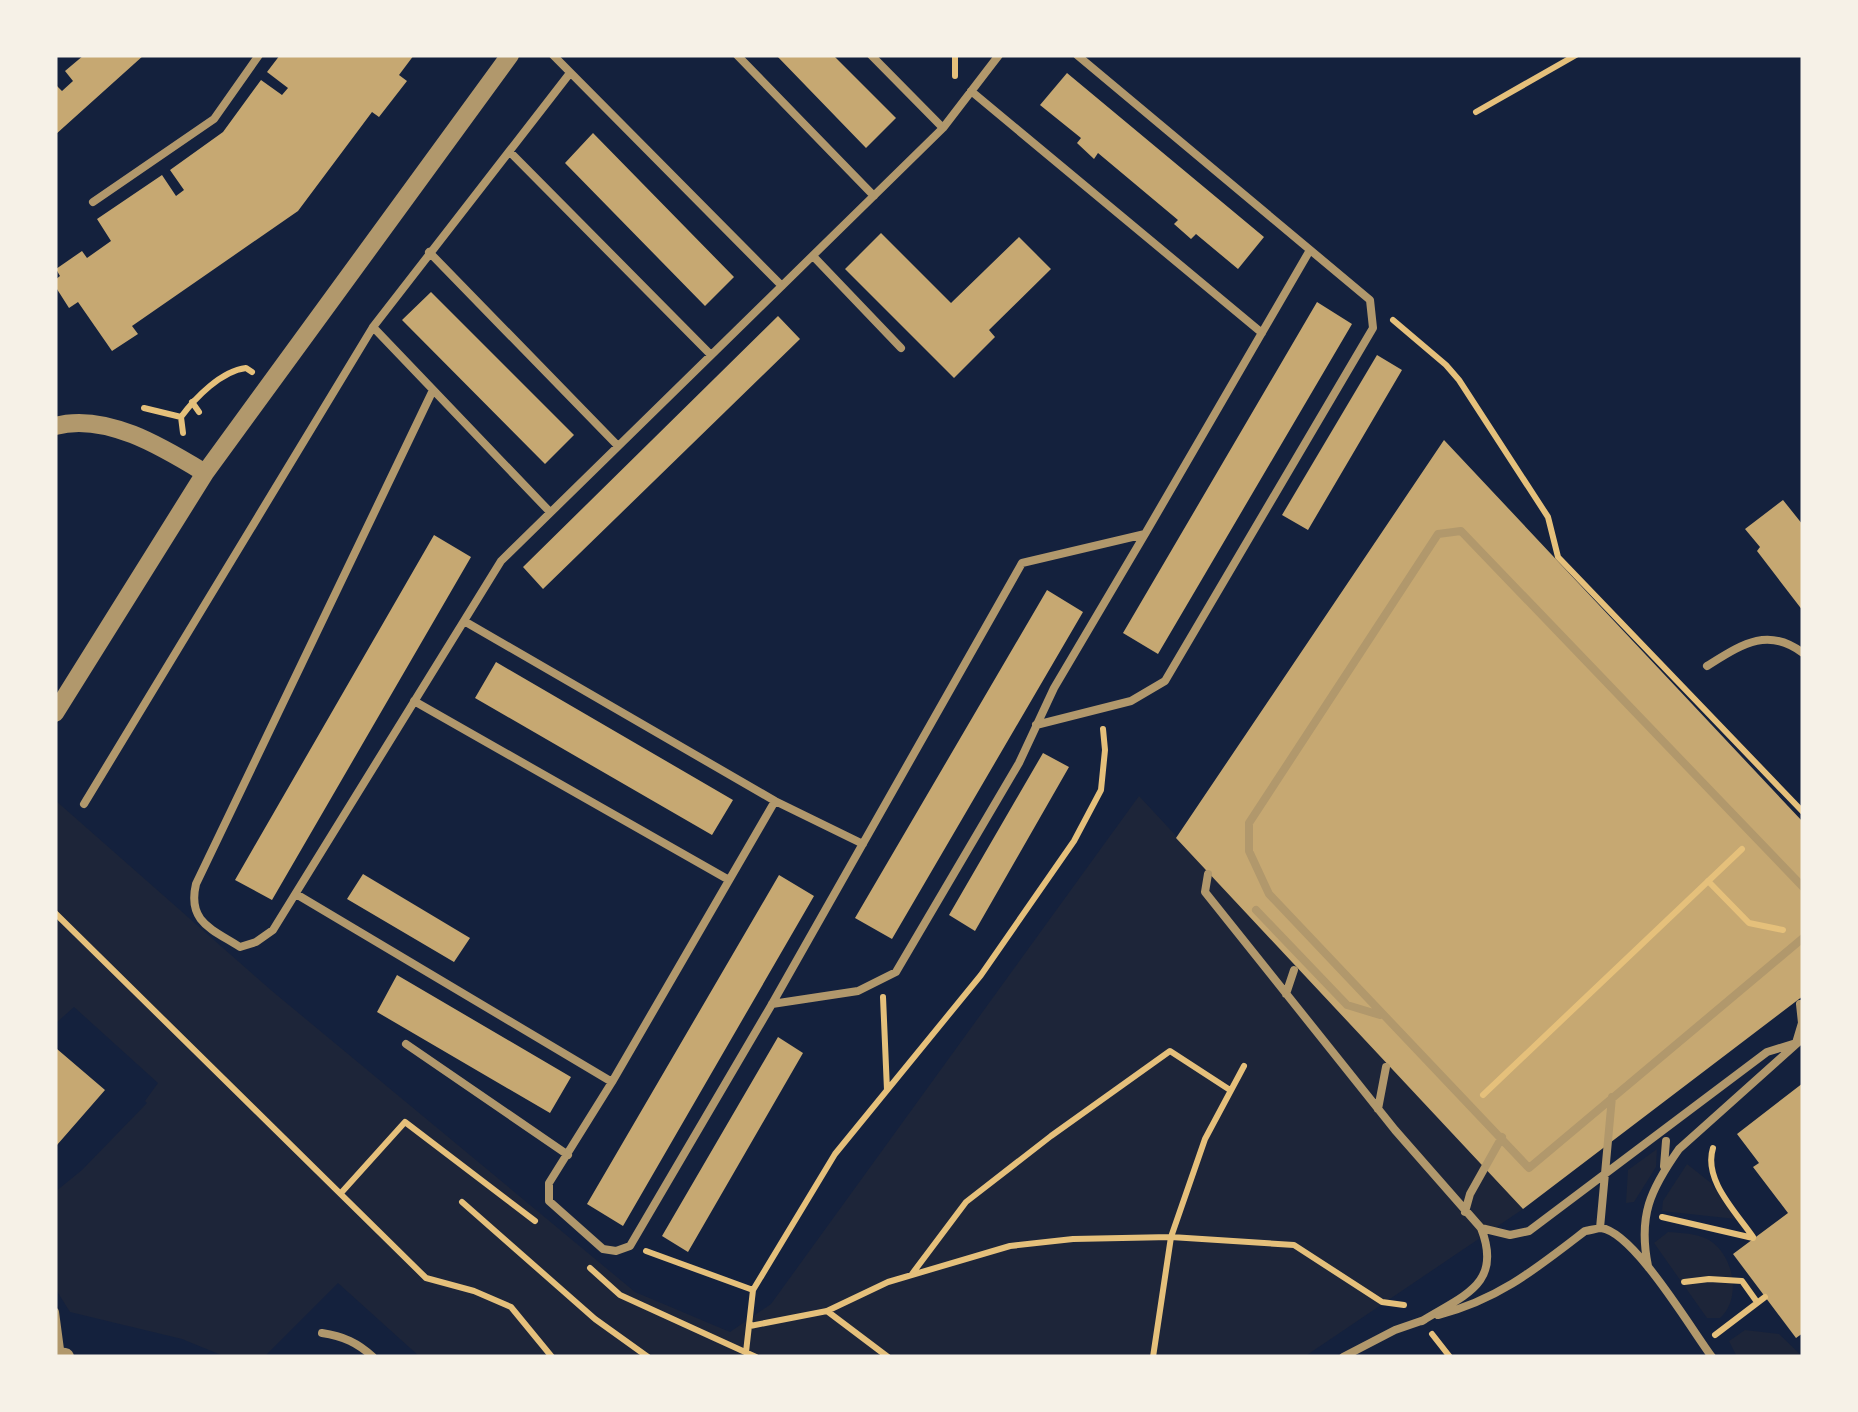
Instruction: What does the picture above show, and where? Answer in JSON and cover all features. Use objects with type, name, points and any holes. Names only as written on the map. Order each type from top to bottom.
[{"type":"street","points":[[55,713],[206,474],[510,55]]},
{"type":"street","points":[[55,426],[96,426],[132,434],[206,474]]},
{"type":"lane","points":[[93,202],[214,119],[258,55]]},
{"type":"lane","points":[[553,55],[782,286]]},
{"type":"lane","points":[[737,55],[874,196]]},
{"type":"lane","points":[[433,390],[196,884],[192,903],[199,919],[240,947],[273,930],[501,561],[943,128],[999,55]]},
{"type":"lane","points":[[1036,724],[1131,701],[1164,681],[1373,328],[1370,300],[1077,55]]},
{"type":"lane","points":[[874,56],[943,128]]},
{"type":"lane","points":[[84,804],[373,328],[428,252],[570,74]]},
{"type":"lane","points":[[971,91],[1262,333]]},
{"type":"lane","points":[[510,152],[711,355]]},
{"type":"lane","points":[[772,1004],[858,991],[896,972],[1310,250]]},
{"type":"lane","points":[[428,252],[618,446]]},
{"type":"lane","points":[[813,256],[901,348]]},
{"type":"lane","points":[[373,328],[550,512]]},
{"type":"lane","points":[[1803,886],[1460,531],[1438,534],[1249,823],[1249,851],[1269,894],[1529,1168],[1803,938]]},
{"type":"lane","points":[[774,801],[612,1082],[549,1182],[549,1202],[602,1249],[616,1251],[630,1246],[1022,563],[1145,534]]},
{"type":"lane","points":[[464,621],[774,801],[863,844]]},
{"type":"lane","points":[[1708,666],[1747,641],[1786,640],[1803,653]]},
{"type":"lane","points":[[414,701],[729,880]]},
{"type":"lane","points":[[1208,874],[1205,892],[1378,1110],[1480,1228],[1488,1248],[1488,1268],[1478,1283],[1422,1320]]},
{"type":"lane","points":[[296,894],[612,1082]]},
{"type":"lane","points":[[1256,910],[1347,1005],[1383,1016]]},
{"type":"lane","points":[[1286,994],[1294,970]]},
{"type":"lane","points":[[1648,1266],[1643,1241],[1644,1213],[1664,1171],[1679,1149],[1800,1041],[1800,1004]]},
{"type":"lane","points":[[1480,1228],[1510,1235],[1528,1231],[1767,1052],[1800,1041]]},
{"type":"lane","points":[[406,1044],[568,1155]]},
{"type":"lane","points":[[1378,1110],[1386,1067]]},
{"type":"lane","points":[[1600,1228],[1612,1097]]},
{"type":"lane","points":[[1466,1212],[1470,1194],[1502,1136]]},
{"type":"lane","points":[[1664,1171],[1666,1141]]},
{"type":"lane","points":[[1344,1357],[1395,1330],[1501,1292],[1585,1231],[1600,1228],[1614,1234],[1648,1266],[1712,1357]]},
{"type":"lane","points":[[55,1312],[60,1357]]},
{"type":"lane","points":[[322,1333],[362,1346],[373,1357]]},
{"type":"path","points":[[1476,112],[1576,55]]},
{"type":"path","points":[[1370,300],[1446,364],[1459,380],[1548,516],[1558,557],[1803,812]]},
{"type":"path","points":[[181,417],[192,402],[234,369],[246,368],[270,384]]},
{"type":"path","points":[[192,402],[199,412]]},
{"type":"path","points":[[746,1352],[753,1290],[835,1154],[981,975],[1074,840],[1101,790],[1105,750],[1101,707]]},
{"type":"path","points":[[1472,1107],[1755,836]]},
{"type":"path","points":[[1708,880],[1748,924],[1785,931]]},
{"type":"path","points":[[55,913],[426,1278],[474,1290],[511,1307],[552,1357]]},
{"type":"path","points":[[882,979],[887,1091]]},
{"type":"path","points":[[912,1275],[966,1202],[1170,1052],[1230,1090]]},
{"type":"path","points":[[1153,1357],[1170,1237],[1205,1140],[1244,1066]]},
{"type":"path","points":[[341,1193],[405,1122],[512,1203]]},
{"type":"path","points":[[1644,1213],[1754,1238],[1712,1178],[1710,1155],[1717,1136]]},
{"type":"path","points":[[462,1202],[596,1319],[648,1357]]},
{"type":"path","points":[[750,1326],[827,1311],[888,1282],[1010,1246],[1072,1238],[1170,1237],[1294,1245],[1382,1302],[1411,1305],[1450,1357]]},
{"type":"path","points":[[630,1246],[712,1272],[753,1290]]},
{"type":"path","points":[[583,1262],[620,1295],[756,1357]]},
{"type":"path","points":[[1664,1288],[1708,1279],[1742,1282],[1761,1299],[1703,1344]]},
{"type":"path","points":[[827,1311],[888,1357]]},
{"type":"shaded area","points":[[1139,796],[1523,1209],[1304,1357],[420,1357],[338,1283],[264,1357],[226,1357],[182,1339],[70,1312],[55,1288],[55,1192],[147,1103],[158,1083],[74,1007],[55,1024],[55,800],[272,991],[635,1292],[730,1332],[771,1304]]},
{"type":"shaded area","points":[[1657,1149],[1656,1167],[1634,1202],[1626,1203],[1628,1170]]},
{"type":"shaded area","points":[[1687,1164],[1711,1183],[1736,1219],[1662,1211],[1663,1201]]},
{"type":"shaded area","points":[[1668,1232],[1709,1240],[1724,1256],[1733,1289],[1727,1310],[1720,1318],[1707,1318],[1654,1243]]},
{"type":"shaded area","points":[[1745,1330],[1779,1334],[1803,1357],[1737,1357],[1729,1341]]},
{"type":"building","points":[[84,55],[144,55],[55,135],[55,84],[62,91],[73,81],[65,71]]},
{"type":"building","points":[[280,55],[414,55],[399,75],[407,81],[379,117],[372,112],[298,211],[132,326],[138,334],[112,351],[78,302],[69,308],[55,286],[60,276],[56,269],[82,251],[87,258],[111,241],[97,219],[162,175],[176,196],[184,190],[170,170],[223,132],[261,80],[282,95],[288,88],[267,72]]},
{"type":"building","points":[[776,55],[833,55],[896,118],[866,148]]},
{"type":"building","points":[[1067,73],[1264,237],[1238,269],[1196,234],[1191,239],[1174,224],[1178,220],[1098,153],[1094,159],[1077,143],[1081,138],[1040,105]]},
{"type":"building","points":[[593,133],[734,277],[705,306],[565,163]]},
{"type":"building","points":[[881,233],[951,303],[1019,237],[1051,269],[989,330],[995,337],[954,378],[845,269]]},
{"type":"building","points":[[431,292],[574,435],[545,464],[402,320]]},
{"type":"building","points":[[1317,302],[1352,324],[1158,654],[1123,633]]},
{"type":"building","points":[[778,316],[800,339],[543,589],[523,567]]},
{"type":"building","points":[[1377,355],[1402,370],[1308,530],[1282,515]]},
{"type":"building","points":[[1444,440],[1803,822],[1803,996],[1523,1209],[1176,838]]},
{"type":"building","points":[[1783,500],[1803,525],[1803,611],[1745,529]]},
{"type":"building","points":[[434,535],[471,557],[272,900],[235,880]]},
{"type":"building","points":[[1047,590],[1083,612],[892,939],[855,918]]},
{"type":"building","points":[[496,662],[733,800],[712,835],[475,698]]},
{"type":"building","points":[[1043,753],[1069,767],[975,931],[949,915]]},
{"type":"building","points":[[363,874],[470,938],[454,962],[347,899]]},
{"type":"building","points":[[779,875],[814,896],[623,1226],[587,1204]]},
{"type":"building","points":[[397,975],[571,1077],[550,1113],[377,1012]]},
{"type":"building","points":[[778,1037],[803,1053],[688,1252],[662,1236]]},
{"type":"building","points":[[57,1049],[105,1090],[57,1145],[55,1052]]},
{"type":"building","points":[[1803,1083],[1803,1333],[1796,1338],[1733,1254],[1788,1213],[1753,1167],[1759,1163],[1737,1134]]}]
